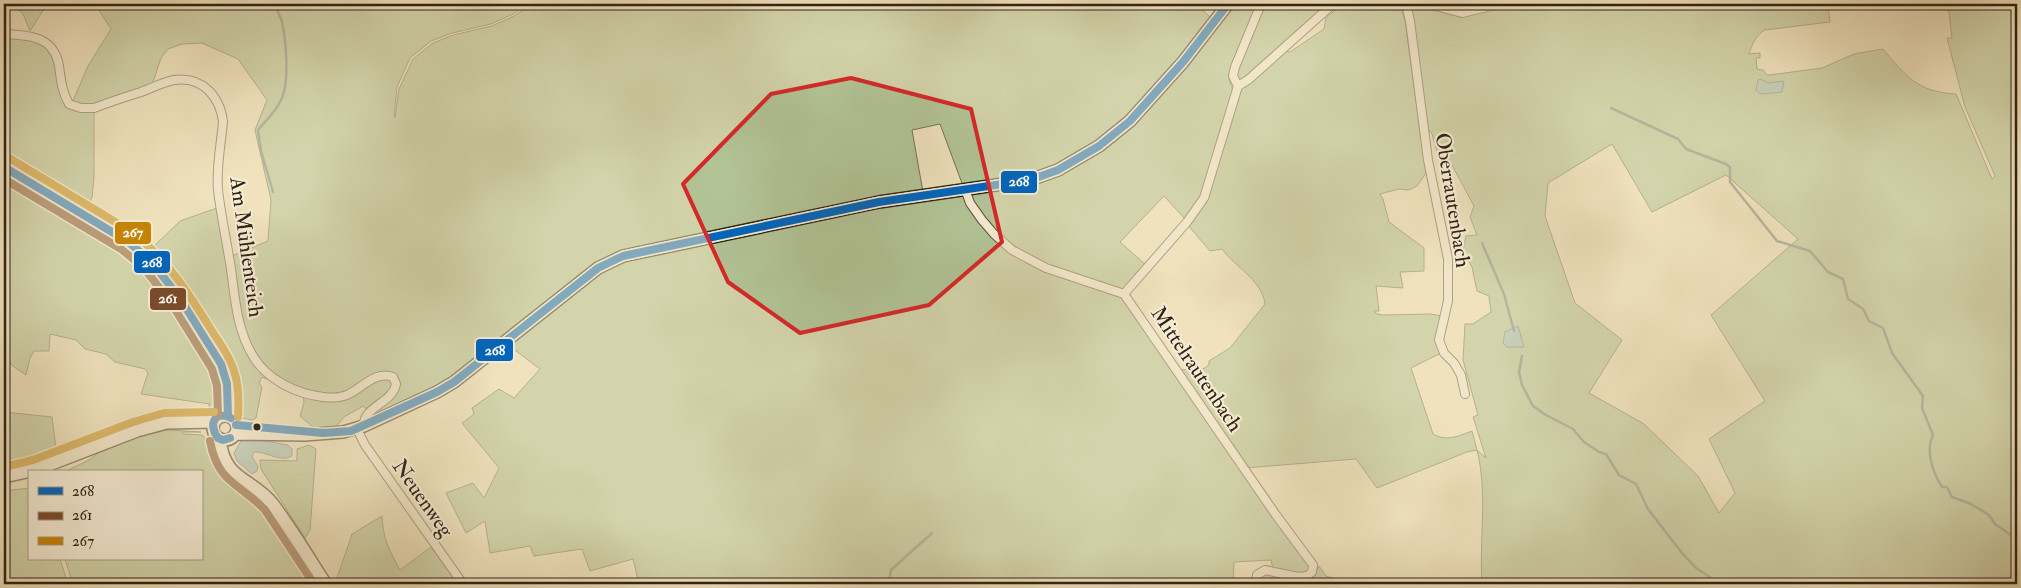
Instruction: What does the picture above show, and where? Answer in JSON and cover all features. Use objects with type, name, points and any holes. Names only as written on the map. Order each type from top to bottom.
[{"type":"main road","points":[[36,470],[125,434],[156,427],[224,428],[298,436],[343,432],[361,428],[449,385],[598,268],[617,258],[872,203],[1038,177],[1058,170],[1100,146],[1130,121],[1183,62],[1228,4]]},
{"type":"main road","points":[[4,167],[113,232],[145,256],[161,272],[183,301],[221,366],[224,459],[236,474],[269,500],[326,584]]},
{"type":"main road","points":[[4,477],[28,472]]},
{"type":"street","points":[[1238,86],[1233,76],[1235,68],[1261,4]]},
{"type":"street","points":[[1124,294],[1186,222],[1204,198],[1238,86],[1248,80],[1333,4]]},
{"type":"street","name":"Oberrautenbach","points":[[1406,4],[1428,160],[1448,259],[1448,301],[1439,340],[1444,353],[1454,363],[1463,379],[1465,394]]},
{"type":"street","points":[[1428,4],[1462,12],[1499,4]]},
{"type":"street","name":"Am Mühlenteich","points":[[4,34],[31,35],[47,44],[57,56],[64,96],[69,104],[81,108],[94,108],[173,80],[189,80],[207,88],[216,99],[222,112],[218,189],[236,309],[243,337],[254,358],[273,377],[289,388],[304,393],[324,398],[340,397],[380,376],[392,377],[396,384],[394,392],[368,414],[361,428]]},
{"type":"street","name":"Mittelrautenbach","points":[[965,189],[970,203],[982,220],[1012,250],[1046,268],[1124,294],[1281,523],[1313,565],[1312,572],[1303,577],[1265,570],[1257,575],[1256,584]]},
{"type":"street","name":"Neuenweg","points":[[361,428],[368,449],[463,584]]},
{"type":"highlighted area","points":[[851,78],[971,109],[1002,242],[929,305],[800,333],[728,282],[683,184],[771,94]]},
{"type":"green space","points":[[12,4],[47,4],[30,31],[23,14]]},
{"type":"green space","points":[[95,4],[529,4],[491,24],[452,33],[431,41],[410,58],[397,87],[395,118],[399,89],[413,59],[433,43],[453,35],[492,26],[514,16],[533,4],[1196,4],[1210,17],[1221,4],[1224,4],[1183,56],[1125,122],[1056,168],[1023,177],[963,186],[940,124],[912,130],[923,192],[961,195],[1012,252],[1121,296],[1310,568],[1303,574],[1294,574],[1273,569],[1271,560],[1234,562],[1233,584],[639,584],[633,559],[590,571],[582,549],[534,556],[530,546],[490,553],[485,521],[466,533],[446,493],[473,483],[484,498],[499,468],[462,423],[474,414],[472,408],[499,389],[514,398],[540,369],[507,344],[448,382],[370,420],[368,410],[363,406],[344,417],[334,429],[314,428],[300,416],[304,403],[303,394],[262,377],[259,383],[262,387],[256,418],[252,420],[242,418],[232,405],[228,370],[187,300],[163,263],[151,249],[180,221],[217,208],[232,301],[238,291],[232,256],[268,241],[271,200],[255,130],[267,100],[238,59],[202,43],[182,44],[168,49],[161,58],[152,85],[101,102],[81,105],[72,103],[88,66],[111,29]]},
{"type":"green space","points":[[1232,4],[1258,4],[1230,75],[1229,80],[1233,90],[1202,197],[1186,220],[1164,196],[1120,242],[1147,266],[1126,288],[1120,289],[1071,275],[1025,256],[1016,251],[992,229],[969,193],[1091,157]]},
{"type":"green space","points":[[1263,4],[1329,4],[1241,80],[1237,78],[1236,74]]},
{"type":"green space","points":[[1343,4],[1400,4],[1405,21],[1426,173],[1417,186],[1409,190],[1399,189],[1380,194],[1389,222],[1424,248],[1424,271],[1400,272],[1403,288],[1376,286],[1379,311],[1374,311],[1377,314],[1383,315],[1430,314],[1443,316],[1441,353],[1411,368],[1433,434],[1448,438],[1472,431],[1477,450],[1467,452],[1377,488],[1356,459],[1245,468],[1178,370],[1203,369],[1209,365],[1209,361],[1230,348],[1265,304],[1263,295],[1254,281],[1222,249],[1210,251],[1187,224],[1198,210],[1241,90],[1284,50],[1290,52],[1324,29],[1326,18]]},
{"type":"green space","points":[[1408,4],[1423,4],[1440,10],[1434,4],[1828,4],[1830,22],[1765,30],[1759,34],[1749,54],[1760,53],[1760,58],[1756,58],[1757,69],[1763,70],[1767,75],[1770,75],[1822,68],[1854,54],[1883,49],[1913,81],[1931,90],[1956,94],[1992,179],[1995,176],[1965,107],[1947,38],[1952,38],[1948,4],[2017,4],[2017,584],[1482,584],[1483,500],[1477,450],[1486,458],[1473,417],[1478,415],[1463,360],[1465,324],[1473,324],[1491,312],[1489,296],[1477,291],[1472,267],[1463,251],[1466,236],[1477,235],[1470,217],[1474,206],[1445,152],[1438,155],[1432,134],[1425,125]],"holes":[[[1612,144],[1652,212],[1726,175],[1798,239],[1711,315],[1765,401],[1709,439],[1735,493],[1719,513],[1698,476],[1644,424],[1589,393],[1622,340],[1575,303],[1545,216],[1548,183]]]},
{"type":"green space","points":[[4,36],[30,39],[45,46],[54,60],[59,88],[65,103],[76,111],[94,110],[94,177],[92,198],[90,200],[96,209],[89,222],[119,241],[139,257],[172,296],[196,331],[217,367],[219,394],[217,406],[213,414],[193,418],[207,409],[210,404],[141,394],[148,373],[145,369],[115,362],[106,354],[85,349],[76,340],[50,334],[49,351],[34,351],[30,358],[26,375],[4,357]]},
{"type":"green space","points":[[4,412],[52,417],[57,457],[13,470],[10,456],[4,449]]},
{"type":"green space","points":[[168,430],[201,432],[182,432],[184,434],[202,435],[213,446],[217,463],[230,486],[248,493],[268,507],[289,545],[316,584],[73,584],[65,560],[202,560],[202,470],[68,470],[89,460],[110,444],[152,432]]},
{"type":"green space","points":[[309,445],[316,449],[310,530],[305,538],[261,469],[260,460],[297,461],[297,449]]},
{"type":"green space","points":[[28,488],[28,560],[60,560],[68,584],[4,584],[4,491]]},
{"type":"green space","points":[[382,516],[387,544],[400,570],[431,547],[458,584],[335,584],[352,534]]},
{"type":"green space","points":[[1319,566],[1326,576],[1352,584],[1275,584],[1258,581],[1264,573],[1311,577],[1316,573]]},
{"type":"water","points":[[1761,79],[1768,83],[1784,81],[1782,92],[1759,93],[1756,90],[1758,80]]},
{"type":"water","points":[[1518,326],[1524,347],[1507,347],[1503,343],[1505,332]]},
{"type":"water","points":[[254,439],[288,445],[292,449],[292,456],[278,458],[254,452],[252,457],[258,466],[257,471],[252,474],[237,461],[234,453],[241,441]]},
{"type":"waterway","points":[[273,192],[261,151],[258,130],[279,104],[285,88],[285,39],[282,22],[275,4]]},
{"type":"waterway","points":[[1611,108],[1678,139],[1686,149],[1726,164],[1730,167],[1730,182],[1777,241],[1810,251],[1828,272],[1843,279],[1848,299],[1863,309],[1869,321],[1883,328],[1892,353],[1923,396],[1922,408],[1933,435],[1930,448],[1931,462],[1942,487],[1947,487],[1952,497],[1971,504],[1989,515],[1995,524],[2011,535],[2017,547]]},
{"type":"waterway","points":[[1482,243],[1504,294],[1514,331]]},
{"type":"waterway","points":[[1522,356],[1519,372],[1522,385],[1533,406],[1573,429],[1584,442],[1599,452],[1606,454],[1619,475],[1636,484],[1648,509],[1682,553],[1696,568],[1710,577],[1714,584]]},
{"type":"waterway","points":[[884,584],[889,581],[891,570],[932,533]]},
{"type":"transit line","name":"268","points":[[236,425],[323,433],[351,431],[437,392],[454,382],[598,268],[623,256],[879,202],[1030,180],[1058,170],[1099,146],[1130,121],[1183,62],[1228,4]]},
{"type":"transit line","name":"267","points":[[9,158],[132,232],[145,242],[167,265],[195,304],[230,360],[238,387],[238,417]]},
{"type":"transit line","name":"268","points":[[4,167],[127,241],[151,261],[179,297],[221,364],[227,384],[228,416]]},
{"type":"transit line","name":"261","points":[[4,179],[121,249],[144,268],[171,303],[212,369],[217,386],[218,415]]},
{"type":"transit line","name":"267","points":[[4,467],[33,460],[133,422],[164,413],[214,412]]},
{"type":"transit line","name":"268","points":[[230,438],[223,440],[218,438],[213,424],[217,417],[225,416],[231,418]]},
{"type":"transit line","name":"261","points":[[210,441],[218,466],[231,481],[265,510],[314,584]]}]
